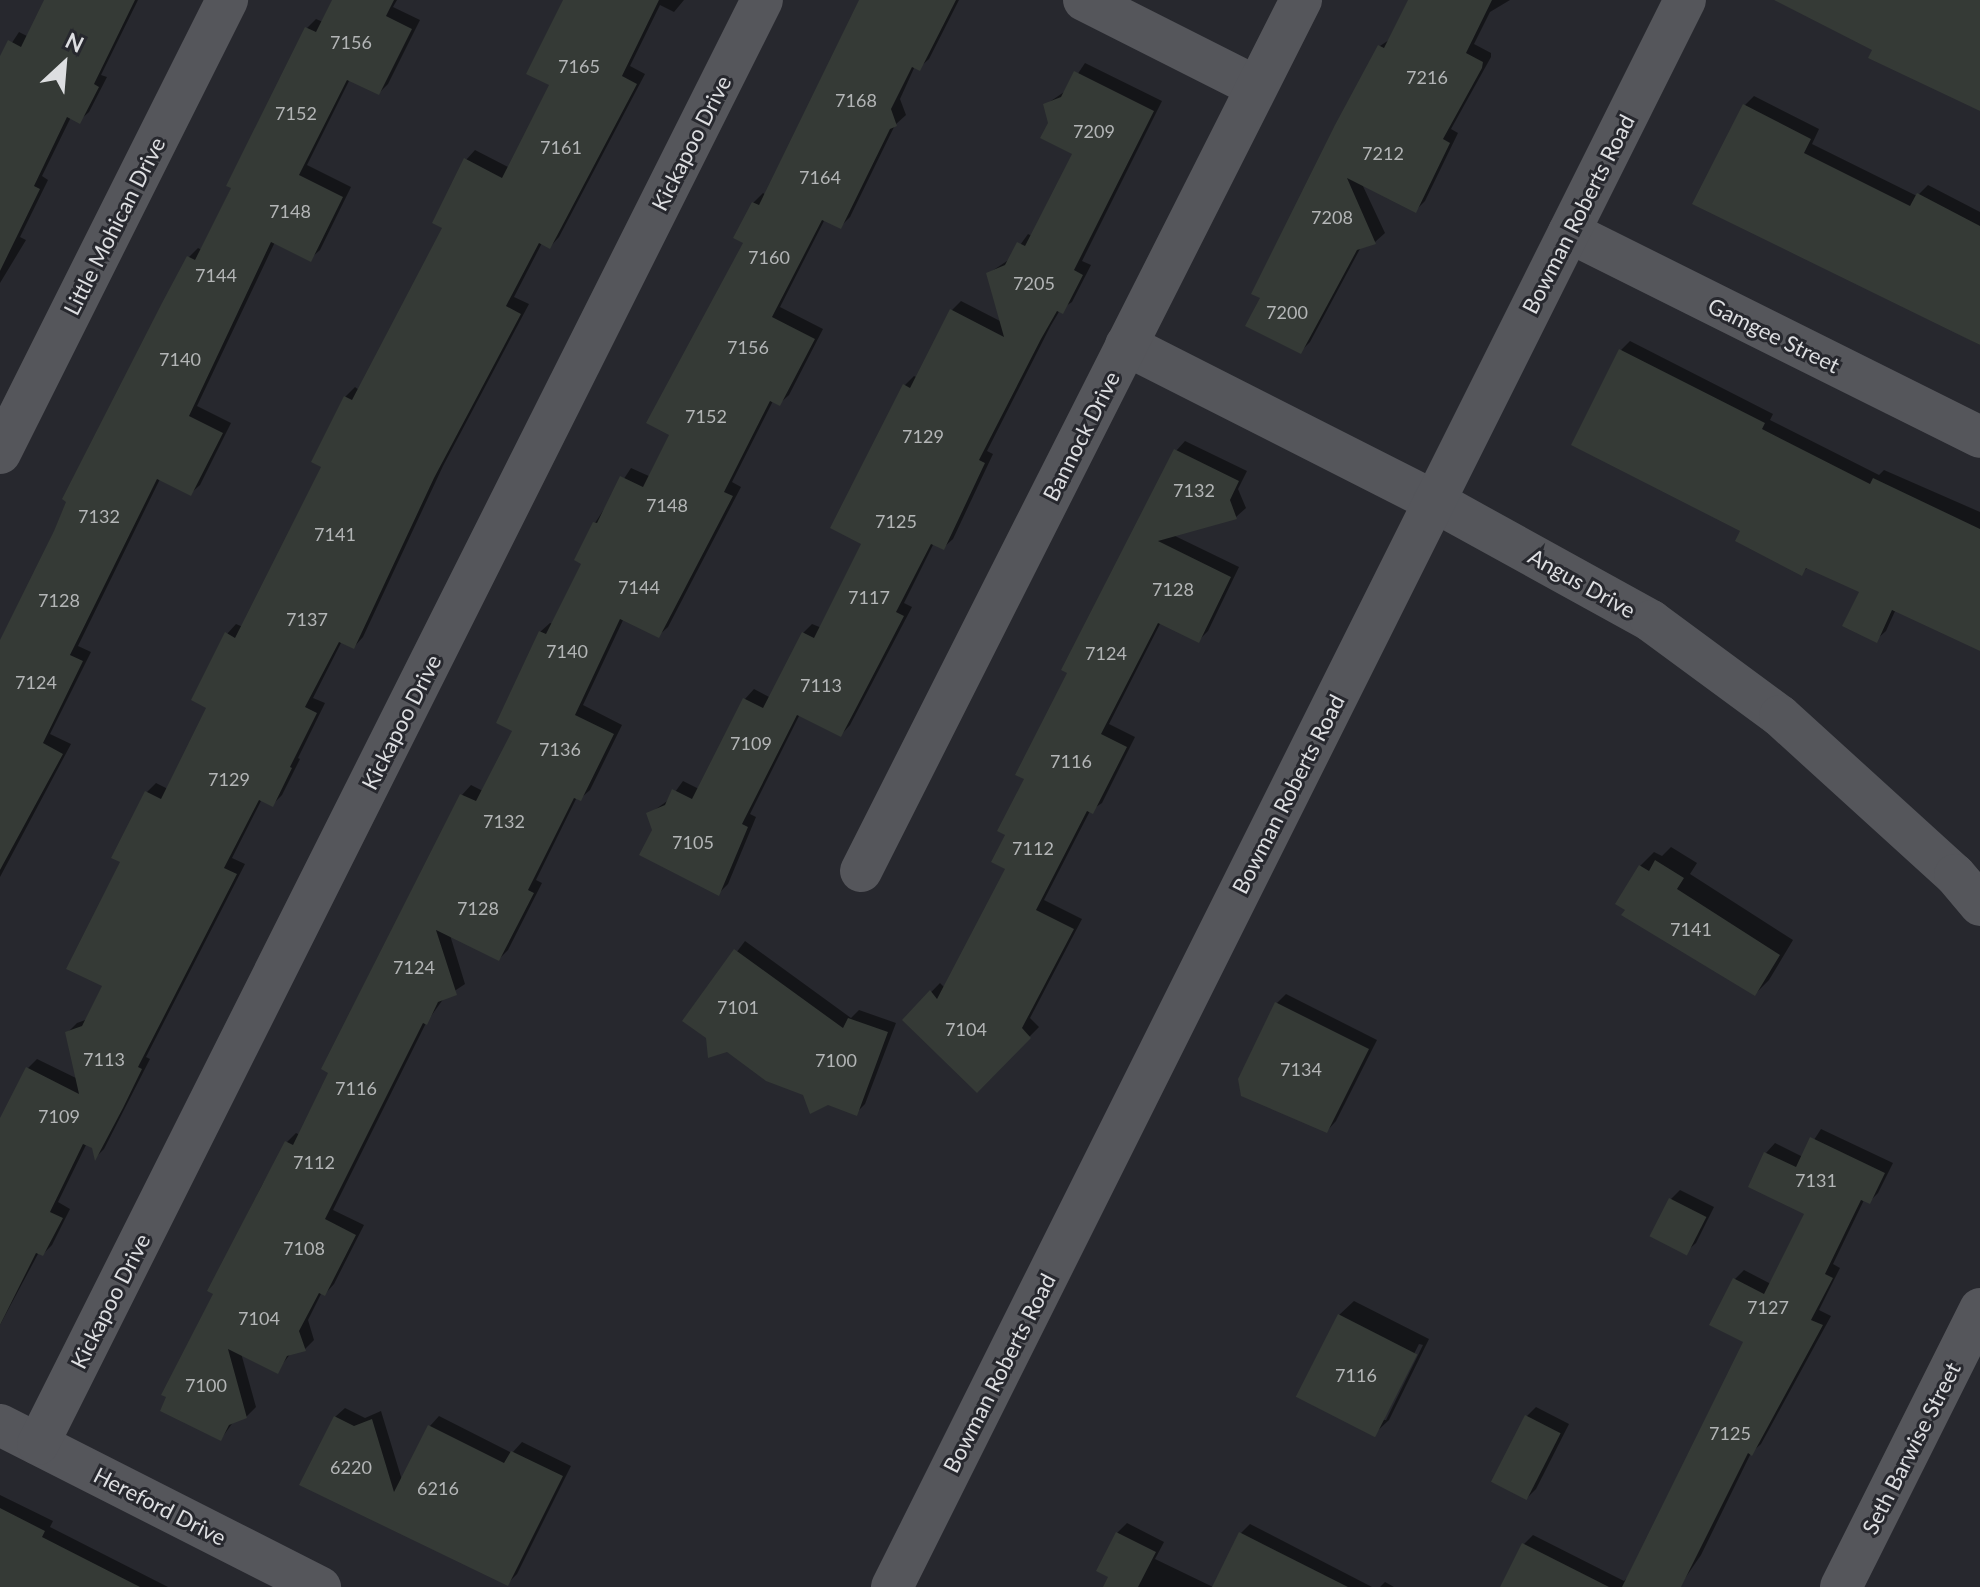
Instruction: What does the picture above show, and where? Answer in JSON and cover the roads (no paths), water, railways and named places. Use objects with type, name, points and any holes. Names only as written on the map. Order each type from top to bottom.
[{"type":"street","name":"Little Mohican Drive","points":[[0,453],[227,0]]},
{"type":"street","name":"Kickapoo Drive","points":[[38,1444],[762,0]]},
{"type":"street","points":[[1084,0],[1256,87]]},
{"type":"street","name":"Bannock Drive","points":[[861,871],[1301,0]]},
{"type":"street","name":"Bowman Roberts Road","points":[[892,1587],[1685,0]]},
{"type":"street","name":"Gamgee Street","points":[[1569,232],[1980,437]]},
{"type":"street","name":"Angus Drive","points":[[1126,345],[1434,501],[1651,621],[1780,716],[1972,884]]},
{"type":"street","name":"Seth Barwise Street","points":[[1841,1587],[1980,1309]]},
{"type":"street","name":"Hereford Drive","points":[[0,1425],[320,1587]]}]
